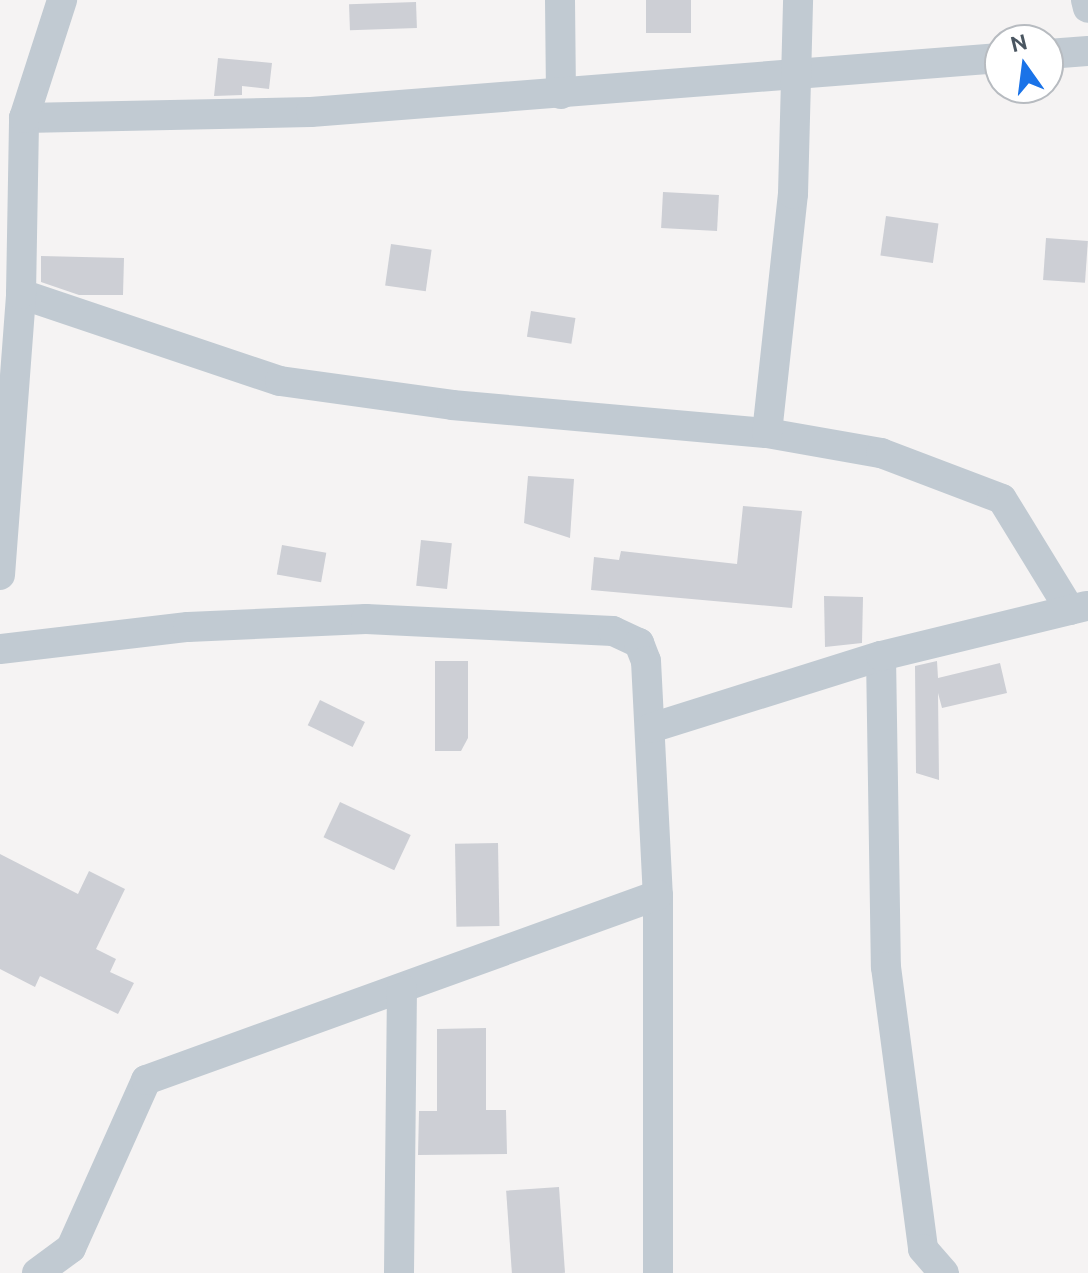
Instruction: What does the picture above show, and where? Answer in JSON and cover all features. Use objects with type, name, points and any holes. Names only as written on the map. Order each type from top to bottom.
[{"type":"street","points":[[0,575],[9,333],[21,294],[24,118],[62,0]]},
{"type":"street","points":[[560,0],[561,94]]},
{"type":"street","points":[[767,433],[793,194],[798,0]]},
{"type":"street","points":[[1086,0],[1088,8]]},
{"type":"street","points":[[1064,53],[1088,51]]},
{"type":"street","points":[[24,118],[311,112],[984,59]]},
{"type":"street","points":[[21,294],[280,381],[452,405],[767,433],[881,453],[1002,499],[1079,608],[881,656],[651,728]]},
{"type":"street","points":[[0,649],[188,627],[366,619],[613,631],[639,643],[651,728],[658,895],[658,1273]]},
{"type":"street","points":[[881,656],[886,967],[923,1249],[944,1273]]},
{"type":"street","points":[[37,1273],[71,1248],[146,1080],[658,895]]},
{"type":"street","points":[[399,1273],[402,989]]},
{"type":"building","points":[[646,0],[691,0],[691,33],[646,33]]},
{"type":"building","points":[[416,2],[417,28],[350,30],[349,4]]},
{"type":"building","points":[[218,58],[272,63],[269,89],[242,86],[242,95],[214,96]]},
{"type":"building","points":[[663,192],[719,195],[717,231],[661,228]]},
{"type":"building","points":[[886,216],[938,223],[933,263],[880,256]]},
{"type":"building","points":[[1046,238],[1088,241],[1085,283],[1043,280]]},
{"type":"building","points":[[391,244],[432,250],[426,291],[385,286]]},
{"type":"building","points":[[41,256],[124,258],[123,295],[79,295],[41,282]]},
{"type":"building","points":[[531,311],[575,318],[571,344],[527,337]]},
{"type":"building","points":[[528,476],[574,479],[570,538],[524,523]]},
{"type":"building","points":[[743,506],[802,511],[792,608],[591,590],[594,557],[619,560],[621,551],[737,564]]},
{"type":"building","points":[[421,540],[452,543],[447,589],[416,586]]},
{"type":"building","points":[[282,545],[326,553],[321,582],[277,575]]},
{"type":"building","points":[[824,596],[863,597],[862,643],[825,647]]},
{"type":"building","points":[[435,661],[468,661],[468,738],[461,751],[435,751]]},
{"type":"building","points":[[937,661],[938,678],[1000,663],[1007,693],[942,708],[938,693],[939,780],[916,773],[915,666]]},
{"type":"building","points":[[320,700],[365,722],[353,747],[308,725]]},
{"type":"building","points":[[340,802],[411,835],[394,870],[324,837]]},
{"type":"building","points":[[498,843],[499,926],[456,927],[455,844]]},
{"type":"building","points":[[0,854],[78,894],[89,871],[125,889],[96,949],[116,959],[110,972],[134,983],[118,1014],[40,976],[35,987],[0,969]]},
{"type":"building","points":[[486,1028],[486,1110],[506,1110],[507,1154],[418,1155],[419,1111],[437,1111],[437,1029]]},
{"type":"building","points":[[559,1187],[565,1273],[512,1273],[506,1191]]}]
